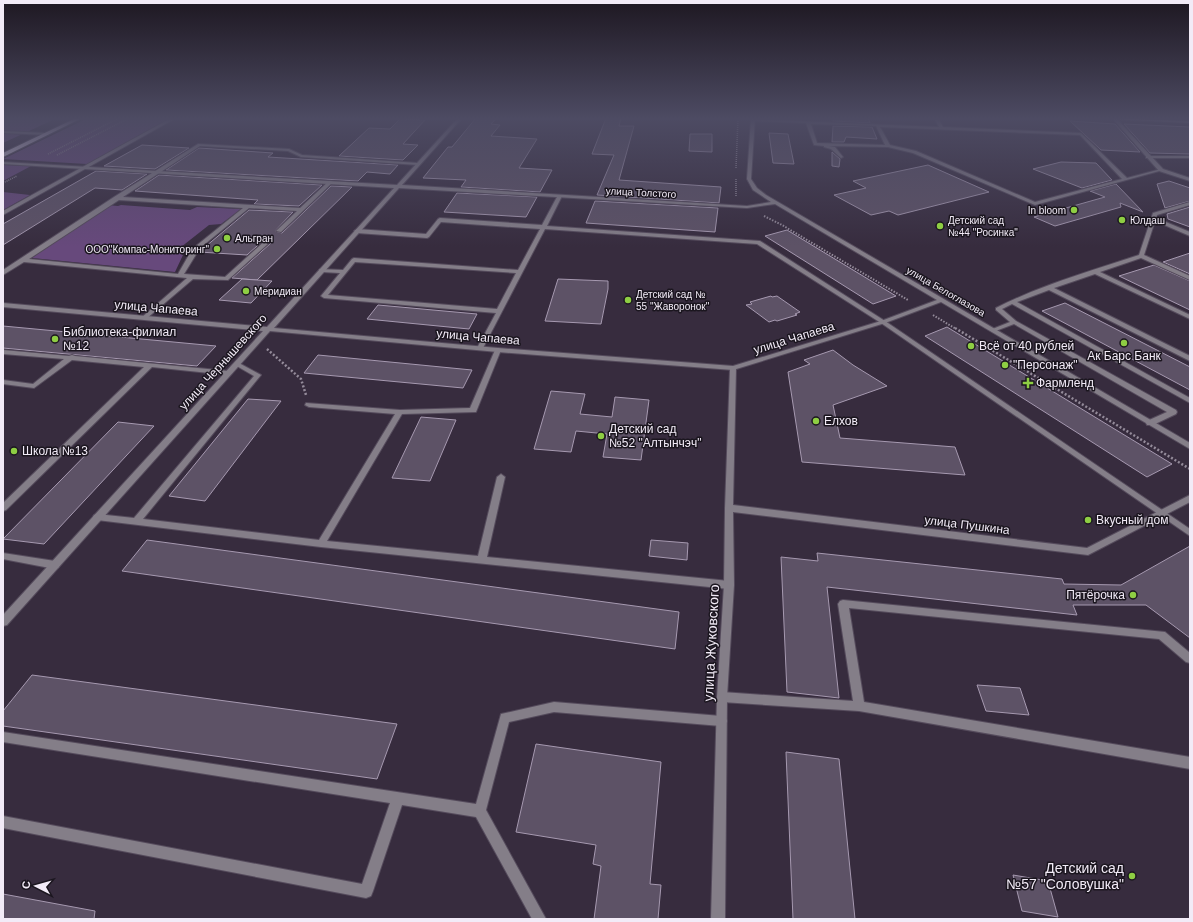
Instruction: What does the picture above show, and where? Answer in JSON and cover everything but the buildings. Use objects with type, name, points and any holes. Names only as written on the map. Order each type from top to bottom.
[{"type":"street","points":[[3,212],[96,161]]},
{"type":"street","points":[[3,273],[174,161]]},
{"type":"street","points":[[375,161],[418,164]]},
{"type":"street","name":"улица Чернышевского","points":[[3,622],[96,517],[421,161]]},
{"type":"street","name":"улица Белоглазова","points":[[750,161],[749,179],[755,189],[774,203],[1190,446]]},
{"type":"street","points":[[935,161],[1035,204],[1161,170]]},
{"type":"street","points":[[1107,161],[1125,179]]},
{"type":"street","points":[[1152,161],[1161,170],[1190,180]]},
{"type":"street","name":"улица Толстого","points":[[3,163],[747,207],[774,203]]},
{"type":"street","points":[[279,231],[331,182]]},
{"type":"street","points":[[480,348],[560,196]]},
{"type":"street","points":[[116,198],[301,210]]},
{"type":"street","points":[[1141,256],[1156,214],[1190,203]]},
{"type":"street","points":[[180,276],[192,253],[247,207]]},
{"type":"street","points":[[357,231],[427,236],[440,220],[758,242],[883,322],[1190,533]]},
{"type":"street","points":[[1155,220],[1190,234]]},
{"type":"street","points":[[24,260],[180,276],[226,279],[269,240]]},
{"type":"street","points":[[1150,423],[1173,412],[1014,322],[998,309],[1012,302],[1141,256],[1190,278]]},
{"type":"street","points":[[499,311],[324,296],[354,260],[520,272]]},
{"type":"street","points":[[322,270],[344,272]]},
{"type":"street","points":[[1095,272],[1190,317]]},
{"type":"street","points":[[144,318],[192,277]]},
{"type":"street","points":[[1050,288],[1190,359]]},
{"type":"street","name":"улица Чапаева","points":[[3,305],[498,350],[733,368],[883,322],[942,300]]},
{"type":"street","points":[[1012,302],[1190,401]]},
{"type":"street","points":[[993,330],[1014,322]]},
{"type":"street","points":[[309,405],[400,412],[473,410],[498,350]]},
{"type":"street","points":[[3,352],[72,357],[228,373]]},
{"type":"street","points":[[3,382],[34,386],[72,357]]},
{"type":"street","points":[[136,522],[258,376],[237,364]]},
{"type":"street","points":[[3,508],[150,365]]},
{"type":"street","name":"улица Жуковского","points":[[718,919],[721,721],[729,585],[729,508],[733,368]]},
{"type":"street","points":[[321,544],[400,412]]},
{"type":"street","points":[[482,560],[501,477]]},
{"type":"street","name":"улица Пушкина","points":[[729,508],[1088,552],[1190,498]]},
{"type":"street","points":[[96,517],[321,544],[729,585]]},
{"type":"street","points":[[3,556],[55,565]]},
{"type":"street","points":[[859,706],[843,604],[1161,635],[1190,659]]},
{"type":"street","points":[[722,697],[859,706],[1190,763]]},
{"type":"street","points":[[539,919],[480,810],[505,718],[554,707],[721,721]]},
{"type":"street","points":[[3,738],[480,810]]},
{"type":"street","points":[[3,822],[366,891],[398,798]]},
{"type":"path","points":[[28,164],[34,161]]},
{"type":"path","points":[[3,183],[46,161]]},
{"type":"path","points":[[267,349],[301,379],[309,405]]},
{"type":"shaded area","points":[[37,161],[92,161],[87,164]]},
{"type":"shaded area","points":[[3,165],[31,166],[3,181]]},
{"type":"shaded area","points":[[3,192],[30,195],[3,210]]},
{"type":"shaded area","points":[[107,205],[190,210],[197,207],[241,209],[221,224],[209,225],[176,251],[183,255],[175,272],[32,258]]},
{"type":"place","name":"In bloom","points":[[1074,210]]},
{"type":"place","name":"Юлдаш","points":[[1122,220]]},
{"type":"place","name":"Детский сад №44 \"Росинка\"","points":[[940,226]]},
{"type":"place","name":"Альгран","points":[[227,238]]},
{"type":"place","name":"ООО\"Компас-Мониторинг\"","points":[[217,249]]},
{"type":"place","name":"Меридиан","points":[[246,291]]},
{"type":"place","name":"Детский сад № 55 \"Жаворонок\"","points":[[628,300]]},
{"type":"place","name":"Библиотека-филиал №12","points":[[55,339]]},
{"type":"place","name":"Ак Барс Банк","points":[[1124,343]]},
{"type":"place","name":"Всё от 40 рублей","points":[[971,346]]},
{"type":"place","name":"\"Персонаж\"","points":[[1005,365]]},
{"type":"place","name":"Фармленд","points":[[1028,383]]},
{"type":"place","name":"Елхов","points":[[816,421]]},
{"type":"place","name":"Детский сад №52 \"Алтынчэч\"","points":[[601,436]]},
{"type":"place","name":"Школа №13","points":[[14,451]]},
{"type":"place","name":"Вкусный дом","points":[[1088,520]]},
{"type":"place","name":"Пятёрочка","points":[[1133,595]]},
{"type":"place","name":"Детский сад №57 \"Соловушка\"","points":[[1132,876]]}]
